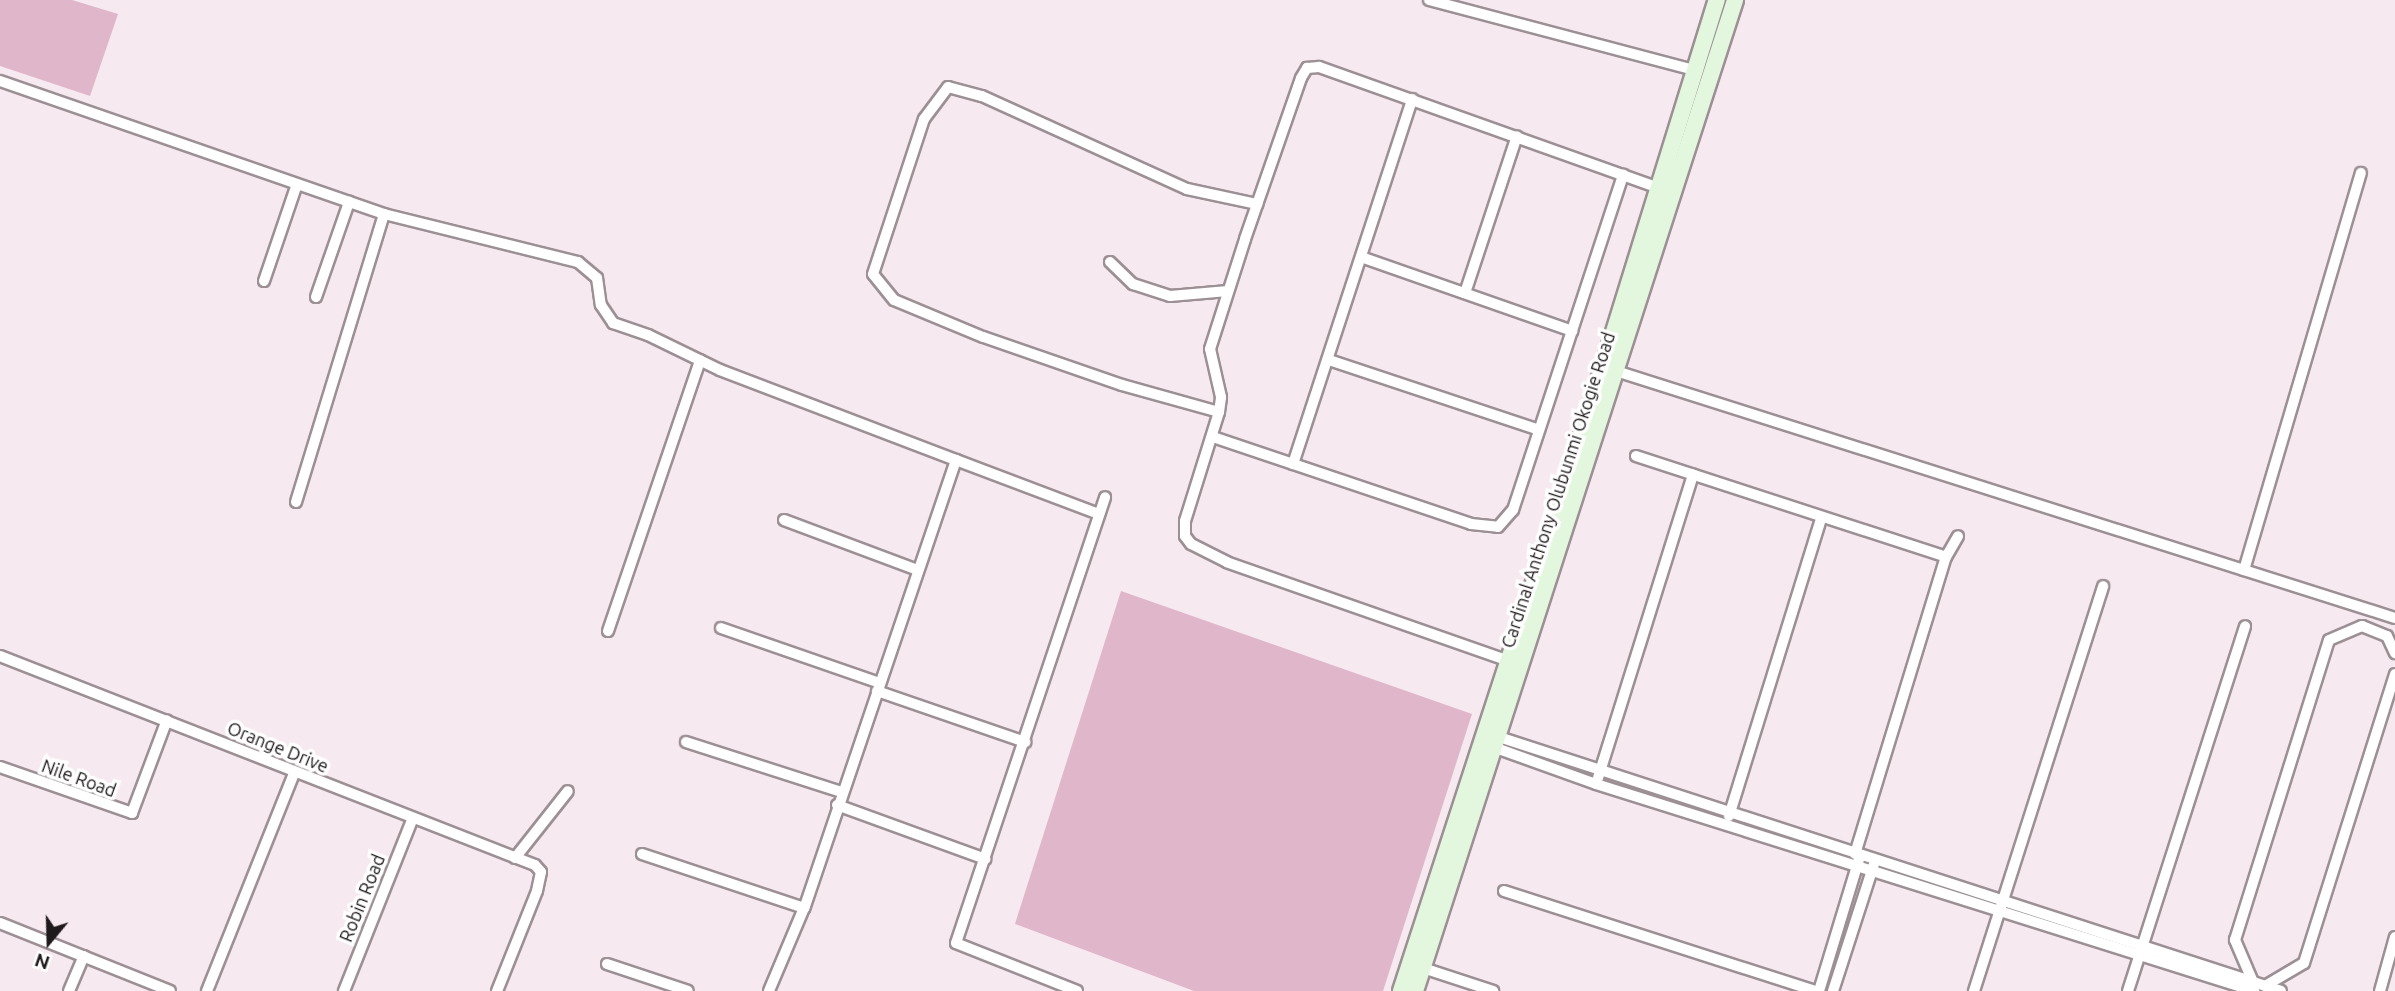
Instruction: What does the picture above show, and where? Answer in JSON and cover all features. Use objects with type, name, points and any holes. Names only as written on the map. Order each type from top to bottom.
[{"type":"street","points":[[1429,0],[1697,71]]},
{"type":"street","name":"Cardinal Anthony Olubunmi Okogie Road","points":[[1415,991],[1509,661],[1697,71],[1717,0]]},
{"type":"street","name":"Cardinal Anthony Olubunmi Okogie Road","points":[[1401,991],[1466,814],[1497,742],[1735,0]]},
{"type":"street","points":[[1509,661],[1227,562],[1191,544],[1185,536],[1185,521],[1220,412],[1221,397],[1210,349],[1257,204],[1307,68],[1319,67],[1674,193]]},
{"type":"street","points":[[0,81],[384,214],[578,262],[597,278],[601,305],[613,323],[700,360],[1099,514]]},
{"type":"street","points":[[1220,412],[1122,384],[984,337],[894,300],[873,274],[924,119],[948,87],[982,96],[1187,189],[1257,204]]},
{"type":"street","points":[[1293,464],[1412,99]]},
{"type":"street","points":[[1465,293],[1517,136]]},
{"type":"street","points":[[2244,570],[2361,173]]},
{"type":"street","points":[[1213,437],[1471,524],[1499,527],[1513,510],[1623,175]]},
{"type":"street","points":[[264,281],[297,184]]},
{"type":"street","points":[[316,298],[349,202]]},
{"type":"street","points":[[296,502],[384,214]]},
{"type":"street","points":[[1361,257],[1572,331]]},
{"type":"street","points":[[1110,262],[1133,284],[1170,296],[1228,291]]},
{"type":"street","points":[[608,631],[700,360]]},
{"type":"street","points":[[1329,360],[1539,430]]},
{"type":"street","points":[[1616,371],[2395,618]]},
{"type":"street","points":[[1636,456],[1821,518],[1946,556]]},
{"type":"street","points":[[773,990],[804,908],[956,460]]},
{"type":"street","points":[[1596,784],[1693,475]]},
{"type":"street","points":[[1077,991],[956,943],[1105,497]]},
{"type":"street","points":[[1727,825],[1821,518]]},
{"type":"street","points":[[784,520],[918,570]]},
{"type":"street","points":[[1504,891],[1817,991],[1946,556],[1958,536]]},
{"type":"street","points":[[1974,991],[2103,586]]},
{"type":"street","points":[[2128,991],[2245,626]]},
{"type":"street","points":[[2258,986],[2235,943],[2328,644],[2362,626],[2387,636],[2395,653]]},
{"type":"street","points":[[721,628],[1025,742]]},
{"type":"street","name":"Orange Drive","points":[[0,656],[515,858],[541,872],[497,991]]},
{"type":"street","points":[[2258,986],[2304,963],[2395,674]]},
{"type":"street","name":"Nile Road","points":[[0,767],[132,813],[167,720]]},
{"type":"street","points":[[686,742],[842,792]]},
{"type":"street","points":[[1497,742],[1730,812],[1874,866],[2002,907],[2281,991]]},
{"type":"street","points":[[1497,742],[1596,784],[1727,825],[1857,859]]},
{"type":"street","points":[[206,991],[294,773]]},
{"type":"street","points":[[515,858],[568,791]]},
{"type":"street","points":[[837,805],[985,859]]},
{"type":"street","name":"Robin Road","points":[[344,991],[413,818]]},
{"type":"street","points":[[642,854],[804,908]]},
{"type":"street","points":[[1833,991],[1874,866]]},
{"type":"street","points":[[0,923],[170,991]]},
{"type":"street","points":[[2379,991],[2395,937]]},
{"type":"street","points":[[69,991],[84,956]]},
{"type":"street","points":[[607,964],[688,991]]},
{"type":"street","points":[[1423,968],[1493,991]]},
{"type":"shaded area","points":[[0,0],[72,0],[118,14],[90,96],[0,66]]},
{"type":"shaded area","points":[[1121,591],[1472,714],[1383,991],[1194,991],[1015,924]]}]
